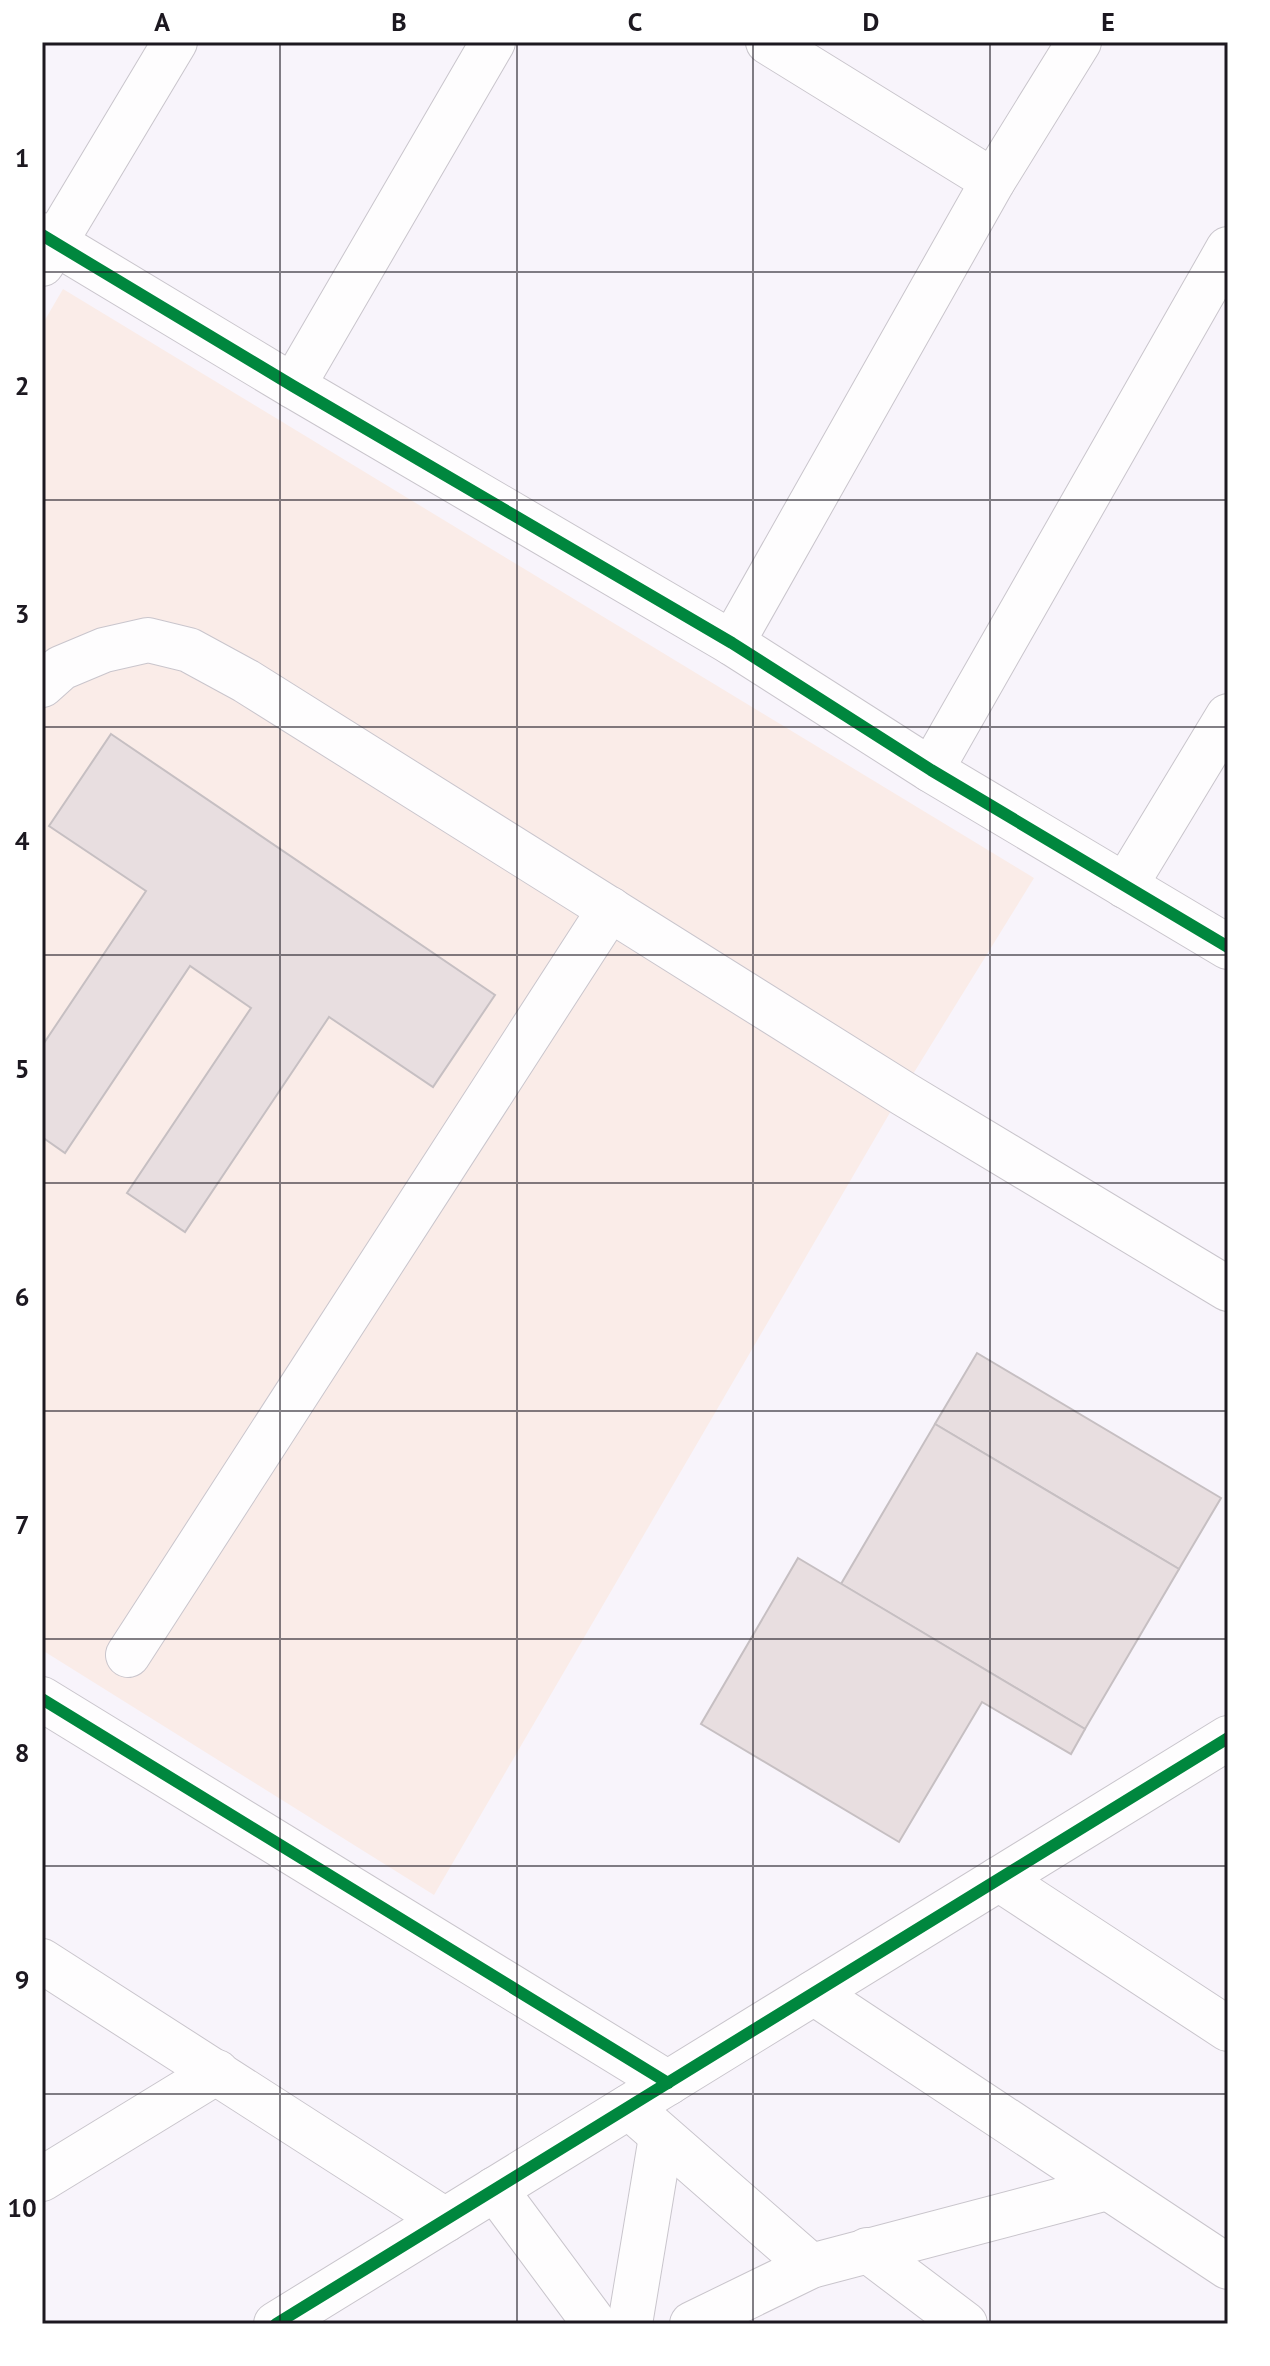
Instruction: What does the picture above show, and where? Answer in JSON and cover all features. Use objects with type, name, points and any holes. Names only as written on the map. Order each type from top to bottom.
[{"type":"street","points":[[175,42],[46,247],[293,386],[732,643],[931,770],[1228,947]]},
{"type":"street","points":[[293,386],[493,42]]},
{"type":"street","points":[[768,42],[993,181]]},
{"type":"street","points":[[732,643],[993,181],[1079,42]]},
{"type":"street","points":[[931,770],[1228,249]]},
{"type":"street","points":[[42,685],[61,668],[104,650],[148,640],[189,650],[246,681],[904,1094],[1228,1289]]},
{"type":"street","points":[[1125,886],[1228,716]]},
{"type":"street","points":[[128,1655],[610,909]]},
{"type":"street","points":[[42,1699],[668,2083]]},
{"type":"street","points":[[276,2324],[999,1879],[1225,1745]]},
{"type":"street","points":[[999,1879],[1228,2029]]},
{"type":"street","points":[[42,1961],[445,2220]]},
{"type":"street","points":[[814,1993],[1228,2267]]},
{"type":"street","points":[[42,2179],[217,2072]]},
{"type":"street","points":[[629,2107],[811,2266]]},
{"type":"street","points":[[630,2324],[661,2137]]},
{"type":"street","points":[[692,2324],[811,2266],[1107,2188]]},
{"type":"street","points":[[495,2189],[595,2324]]},
{"type":"street","points":[[867,2250],[965,2324]]},
{"type":"shaded area","points":[[63,289],[1034,878],[902,1092],[434,1895],[42,1650],[42,325]]},
{"type":"building","points":[[111,734],[495,995],[433,1087],[329,1017],[185,1232],[127,1193],[251,1008],[190,966],[65,1153],[42,1137],[42,1046],[146,891],[49,826]]},
{"type":"building","points":[[977,1353],[1221,1498],[1179,1569],[935,1424]]},
{"type":"building","points":[[935,1424],[1179,1569],[1085,1729],[841,1584]]},
{"type":"building","points":[[798,1558],[1085,1729],[1071,1754],[982,1702],[899,1842],[701,1724]]},
{"type":"cycle path","points":[[42,235],[732,643],[931,770],[1228,947]]},
{"type":"cycle path","points":[[42,1699],[668,2083]]},
{"type":"cycle path","points":[[276,2324],[1228,1738]]}]
